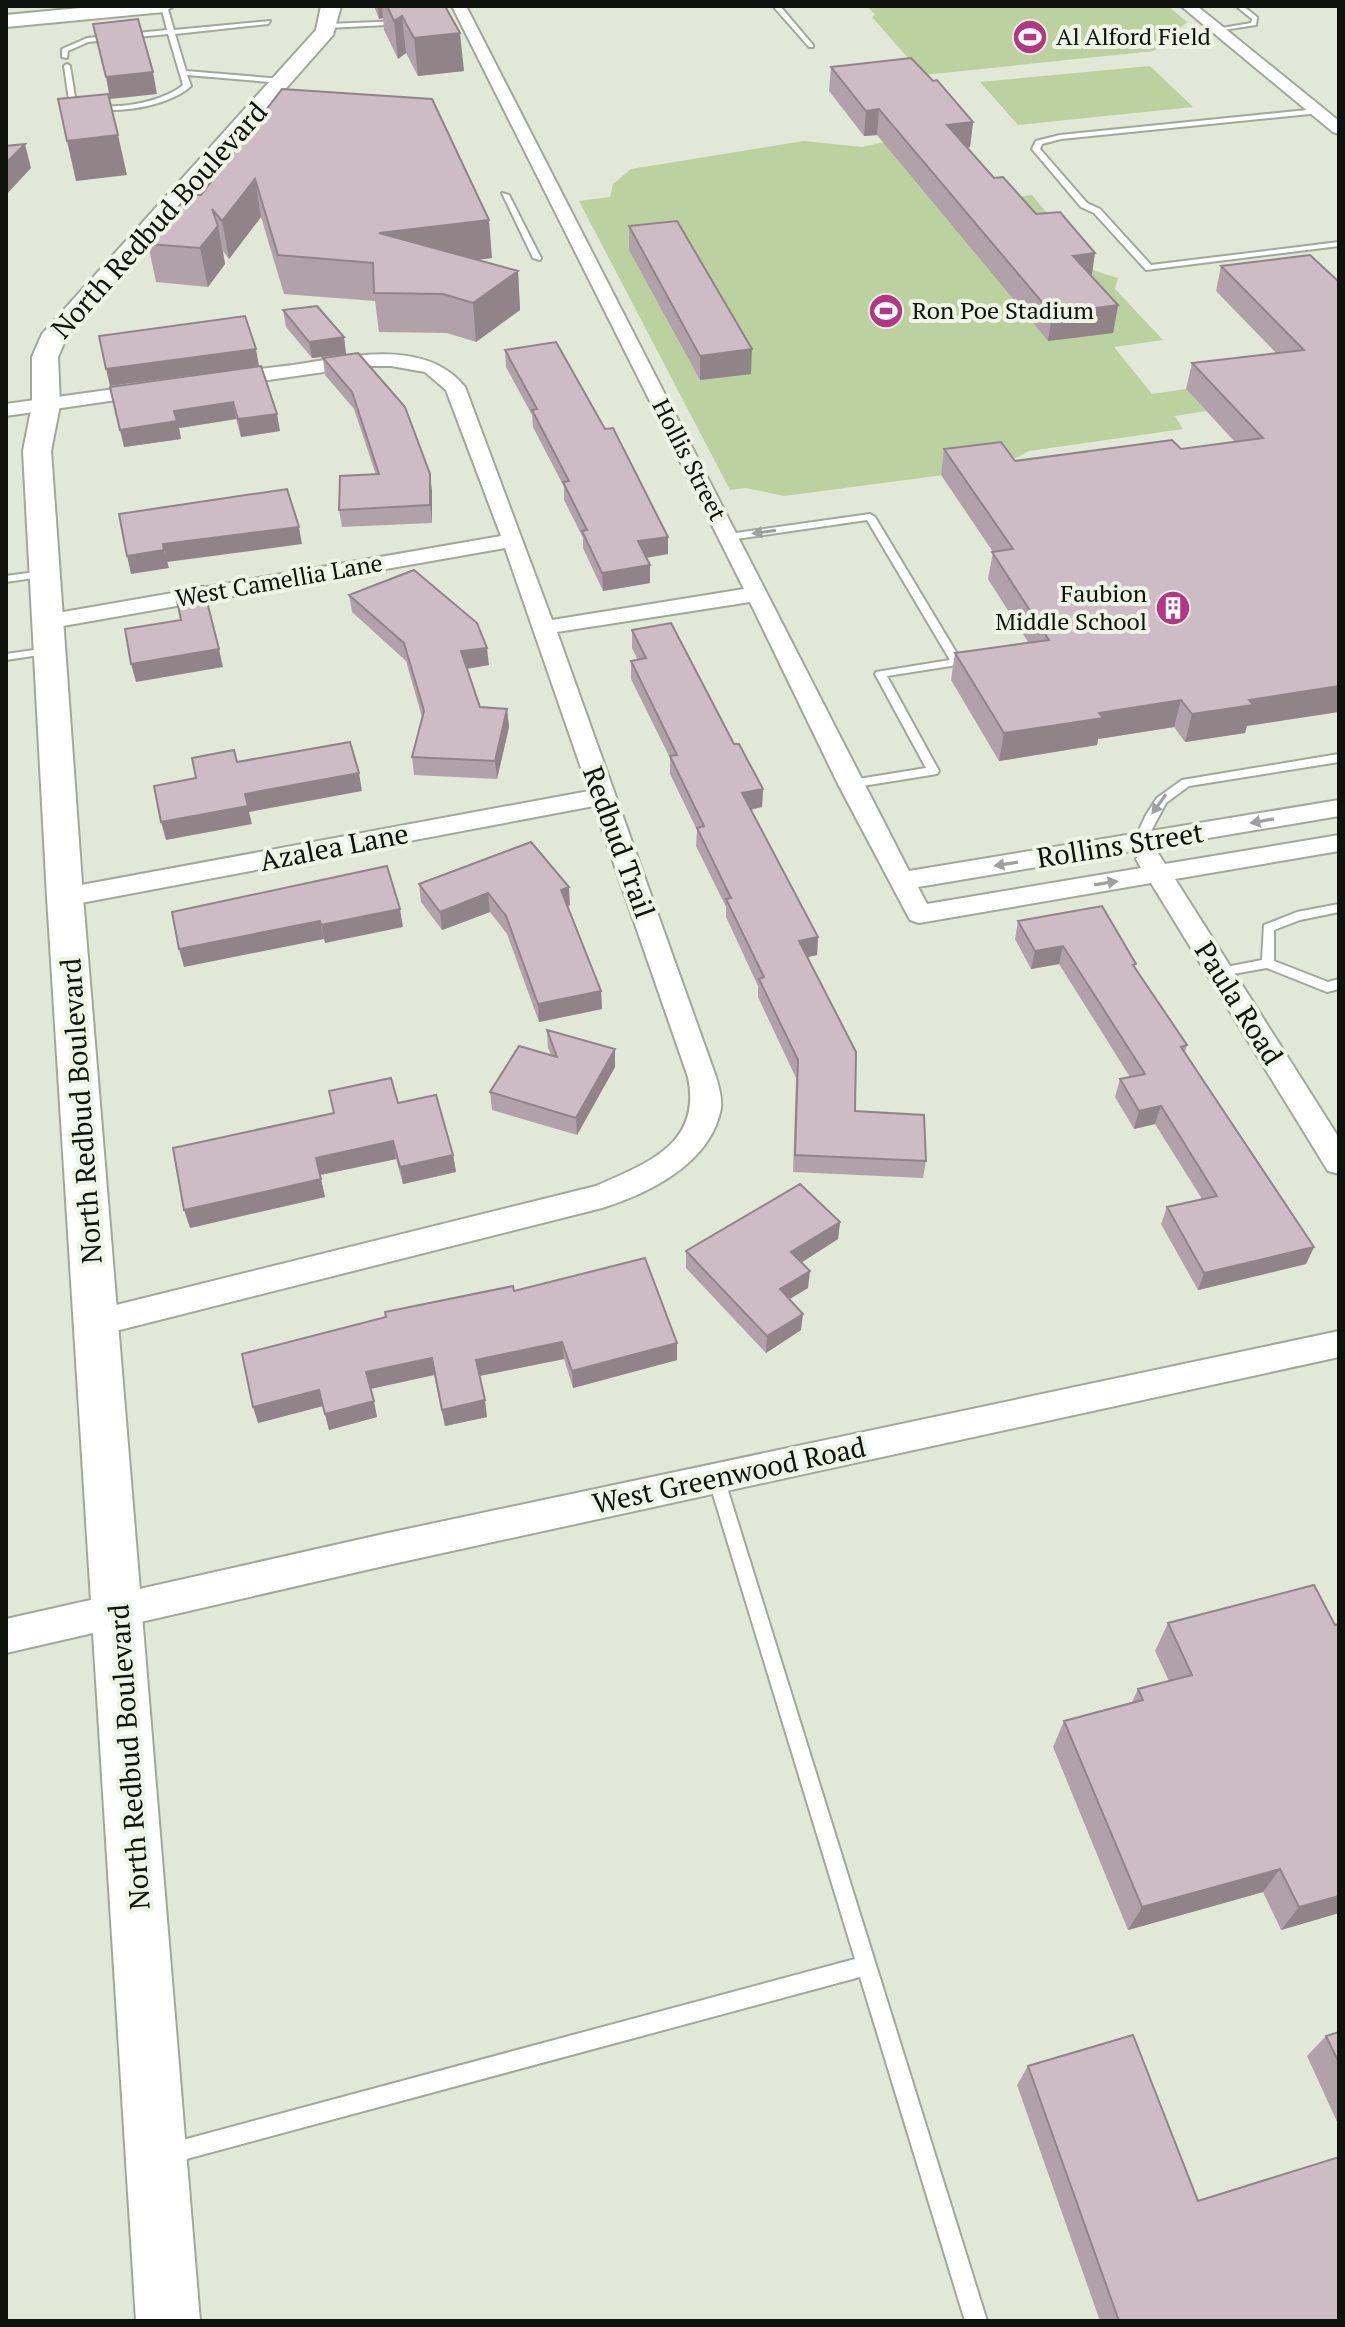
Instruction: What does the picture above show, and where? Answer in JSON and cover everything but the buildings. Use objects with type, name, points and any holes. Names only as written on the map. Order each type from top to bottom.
[{"type":"street","points":[[6,21],[76,10],[164,6]]},
{"type":"street","points":[[1188,6],[1339,129]]},
{"type":"street","name":"Hollis Street","points":[[458,14],[729,537],[850,784],[919,914]]},
{"type":"street","name":"North Redbud Boulevard","points":[[168,2321],[47,636],[24,576],[37,451],[46,405],[45,357],[55,334],[282,81],[329,16]]},
{"type":"street","name":"Redbud Trail","points":[[6,410],[366,360],[412,362],[431,368],[455,387],[513,540],[702,1077],[707,1107],[695,1136],[672,1161],[602,1196],[96,1323]]},
{"type":"street","name":"West Camellia Lane","points":[[47,636],[513,540]]},
{"type":"street","points":[[542,628],[756,594]]},
{"type":"street","name":"Azalea Lane","points":[[65,897],[603,796]]},
{"type":"street","name":"Rollins Street","points":[[901,881],[1339,808]]},
{"type":"street","name":"Paula Road","points":[[1139,843],[1339,1163]]},
{"type":"street","name":"Rollins Street","points":[[919,914],[1339,843]]},
{"type":"street","name":"West Greenwood Road","points":[[6,1636],[716,1478],[1339,1344]]},
{"type":"lane","points":[[164,6],[171,32],[187,86],[166,100],[91,107],[76,103],[72,98],[64,50],[80,41],[171,32],[268,22]]},
{"type":"lane","points":[[776,6],[811,46]]},
{"type":"lane","points":[[1218,30],[1254,24],[1255,18],[1239,6]]},
{"type":"lane","points":[[329,16],[416,21]]},
{"type":"lane","points":[[183,73],[282,81]]},
{"type":"lane","points":[[1317,111],[1060,137],[1039,143],[1036,149],[1084,205],[1097,211],[1149,268],[1339,244]]},
{"type":"lane","points":[[505,195],[537,258]]},
{"type":"lane","points":[[729,537],[870,517],[957,662],[880,674],[933,771],[850,784]]},
{"type":"lane","points":[[6,657],[47,636]]},
{"type":"lane","points":[[1139,843],[1163,795],[1186,783],[1339,758]]},
{"type":"lane","points":[[1268,963],[1268,928],[1297,916],[1339,908]]},
{"type":"lane","points":[[1221,972],[1268,963],[1327,987],[1339,984]]},
{"type":"lane","points":[[716,1478],[976,2321]]},
{"type":"lane","points":[[157,2157],[866,1966]]},
{"type":"green space","name":"Al Alford Field","points":[[867,6],[1168,6],[1187,22],[1154,51],[923,75],[872,17],[875,15]]},
{"type":"green space","points":[[1150,66],[1193,107],[1018,125],[980,82]]},
{"type":"green space","name":"Ron Poe Stadium","points":[[804,141],[862,147],[884,142],[937,207],[1032,195],[1095,271],[1118,278],[1115,289],[1163,340],[1114,347],[1152,394],[1186,389],[1206,411],[1175,416],[1183,429],[1029,451],[997,468],[784,496],[746,488],[730,490],[579,201],[610,197],[613,184],[631,169]]},
{"type":"place","name":"Al Alford Field","points":[[1030,37]]},
{"type":"place","name":"Ron Poe Stadium","points":[[886,311]]},
{"type":"place","name":"Faubion Middle School","points":[[1173,608]]}]
